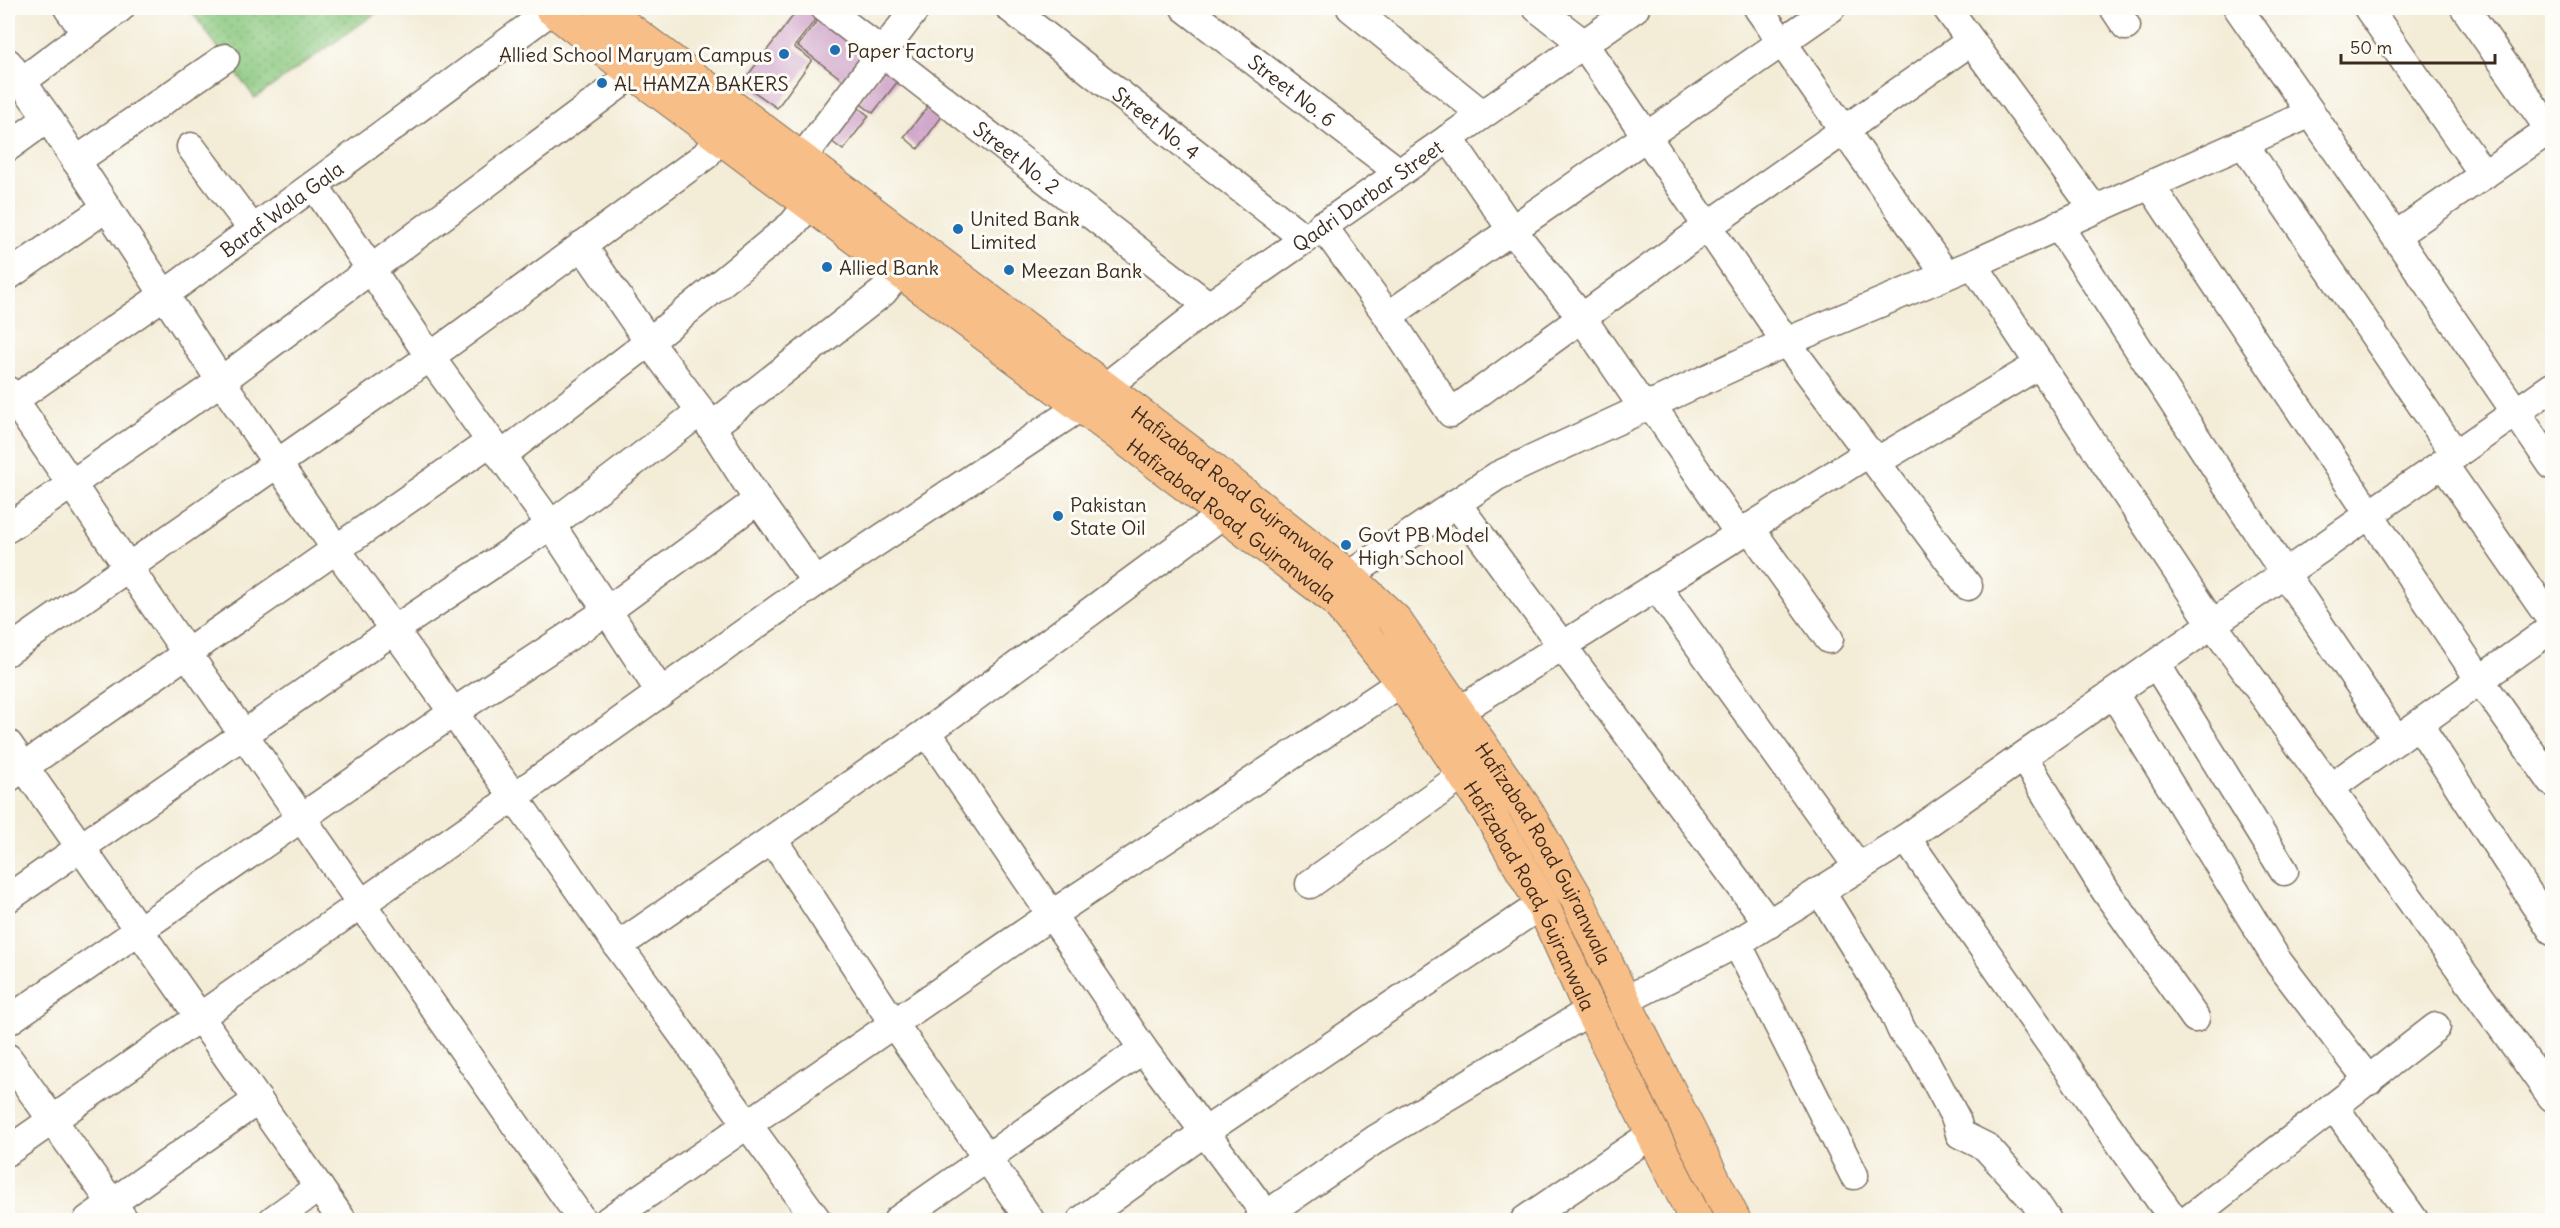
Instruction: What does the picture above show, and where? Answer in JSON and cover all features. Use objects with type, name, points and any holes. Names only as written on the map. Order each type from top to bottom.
[{"type":"main road","name":"Hafizabad Road, Gujranwala","points":[[552,8],[630,70],[899,272],[1091,398],[1223,514],[1335,599],[1401,682],[1464,775],[1542,904],[1591,1010],[1696,1221]]},
{"type":"main road","name":"Hafizabad Road Gujranwala","points":[[601,8],[802,158],[1091,398],[1202,461],[1348,576],[1394,619],[1524,807],[1577,899],[1624,1001],[1734,1221]]},
{"type":"street","points":[[68,8],[86,33]]},
{"type":"street","points":[[120,8],[86,33],[14,72],[48,118],[221,381],[336,549],[817,1221]]},
{"type":"street","name":"Baraf Wala Gala","points":[[10,398],[164,295],[552,8]]},
{"type":"street","name":"Street No. 2","points":[[825,8],[1209,306]]},
{"type":"street","points":[[802,158],[916,8]]},
{"type":"street","name":"Street No. 4","points":[[1010,8],[1313,231],[1388,316],[1451,413],[1581,318]]},
{"type":"street","name":"Street No. 6","points":[[1185,8],[1399,172]]},
{"type":"street","points":[[1351,8],[1482,114]]},
{"type":"street","points":[[1537,8],[1583,43],[1786,342],[1968,586]]},
{"type":"street","name":"Qadri Darbar Street","points":[[8,1151],[50,1119],[514,797],[816,582],[1091,398],[1209,306],[1313,231],[1635,8]]},
{"type":"street","points":[[1758,8],[1946,275]]},
{"type":"street","points":[[1388,316],[1831,8]]},
{"type":"street","points":[[1947,8],[2094,210]]},
{"type":"street","points":[[2238,8],[2553,465]]},
{"type":"street","points":[[2368,8],[2484,175]]},
{"type":"street","points":[[2396,235],[2552,130],[2465,8]]},
{"type":"street","points":[[1581,318],[1971,41]]},
{"type":"street","points":[[76,161],[225,58]]},
{"type":"street","points":[[8,528],[221,381],[618,86],[630,70]]},
{"type":"street","points":[[1348,576],[1497,476],[1786,342],[1973,264],[2311,113]]},
{"type":"street","points":[[8,147],[48,118]]},
{"type":"street","points":[[8,651],[430,357],[706,155],[719,136]]},
{"type":"street","points":[[1449,138],[1512,230],[1829,639]]},
{"type":"street","points":[[2243,143],[2553,621]]},
{"type":"street","points":[[191,147],[253,230]]},
{"type":"street","points":[[314,185],[430,357],[551,525],[661,693]]},
{"type":"street","points":[[2150,185],[2480,680],[2553,782]]},
{"type":"street","points":[[16,773],[336,549],[496,449],[649,342],[793,224],[809,204]]},
{"type":"street","points":[[8,276],[107,207]]},
{"type":"street","points":[[2058,225],[2285,574],[2408,732],[2553,930]]},
{"type":"street","points":[[582,245],[706,419],[759,501],[816,582]]},
{"type":"street","points":[[1973,264],[2213,625],[2553,1097]]},
{"type":"street","points":[[8,898],[243,733],[706,419],[884,292],[899,272]]},
{"type":"street","points":[[1459,711],[1744,530],[2040,364]]},
{"type":"street","points":[[1624,1001],[1737,943],[1906,838],[2553,387]]},
{"type":"street","points":[[10,398],[72,484],[186,652],[582,1221]]},
{"type":"street","points":[[8,1022],[454,711],[607,611],[759,501]]},
{"type":"street","points":[[1456,503],[1769,924]]},
{"type":"street","points":[[618,946],[927,732],[1223,514]]},
{"type":"street","points":[[1656,586],[1859,868]]},
{"type":"street","points":[[2330,788],[2553,628]]},
{"type":"street","points":[[2156,664],[2284,871]]},
{"type":"street","points":[[609,1221],[1051,915],[1401,682]]},
{"type":"street","points":[[2114,694],[2279,963],[2369,1081]]},
{"type":"street","points":[[927,732],[1143,1049],[1206,1131],[1265,1219],[1376,1139],[1591,1010]]},
{"type":"street","points":[[8,744],[16,773],[80,847],[342,1221]]},
{"type":"street","points":[[2023,757],[2105,890],[2195,1018]]},
{"type":"street","points":[[1310,884],[1464,775]]},
{"type":"street","points":[[1906,838],[2174,1221]]},
{"type":"street","points":[[773,840],[894,1024],[1030,1221]]},
{"type":"street","points":[[1820,891],[1890,1004],[1902,1031],[1921,1053],[1956,1119],[1960,1134],[1986,1147],[2033,1199],[2047,1221]]},
{"type":"street","points":[[1082,1221],[1206,1131],[1542,904]]},
{"type":"street","points":[[1737,943],[1854,1175]]},
{"type":"street","points":[[2188,1221],[2436,1027]]},
{"type":"street","points":[[898,1221],[986,1157],[1143,1049]]},
{"type":"street","points":[[8,1058],[118,1212]]},
{"type":"street","points":[[88,1221],[118,1212],[258,1100]]},
{"type":"street","points":[[2335,1108],[2414,1221]]},
{"type":"street","points":[[1525,1221],[1652,1134]]},
{"type":"street","points":[[273,1221],[319,1187]]},
{"type":"green space","points":[[189,8],[383,8],[255,98]]},
{"type":"building","name":"Allied School Maryam Campus","points":[[799,8],[812,8],[820,14],[794,47],[812,60],[777,108],[742,83]]},
{"type":"building","name":"Paper Factory","points":[[822,15],[873,53],[848,84],[798,46]]},
{"type":"building","points":[[887,64],[902,76],[873,113],[858,102]]},
{"type":"building","points":[[931,102],[946,111],[918,149],[904,137]]},
{"type":"building","points":[[855,105],[869,116],[843,150],[827,138]]},
{"type":"place","name":"Paper Factory","points":[[835,50]]},
{"type":"place","name":"Allied School Maryam Campus","points":[[784,54]]},
{"type":"place","name":"AL HAMZA BAKERS","points":[[602,83]]},
{"type":"place","name":"United Bank Limited","points":[[958,229]]},
{"type":"place","name":"Allied Bank","points":[[827,267]]},
{"type":"place","name":"Meezan Bank","points":[[1009,270]]},
{"type":"place","name":"Pakistan State Oil","points":[[1058,516]]},
{"type":"place","name":"Govt PB Model High School","points":[[1346,545]]}]
